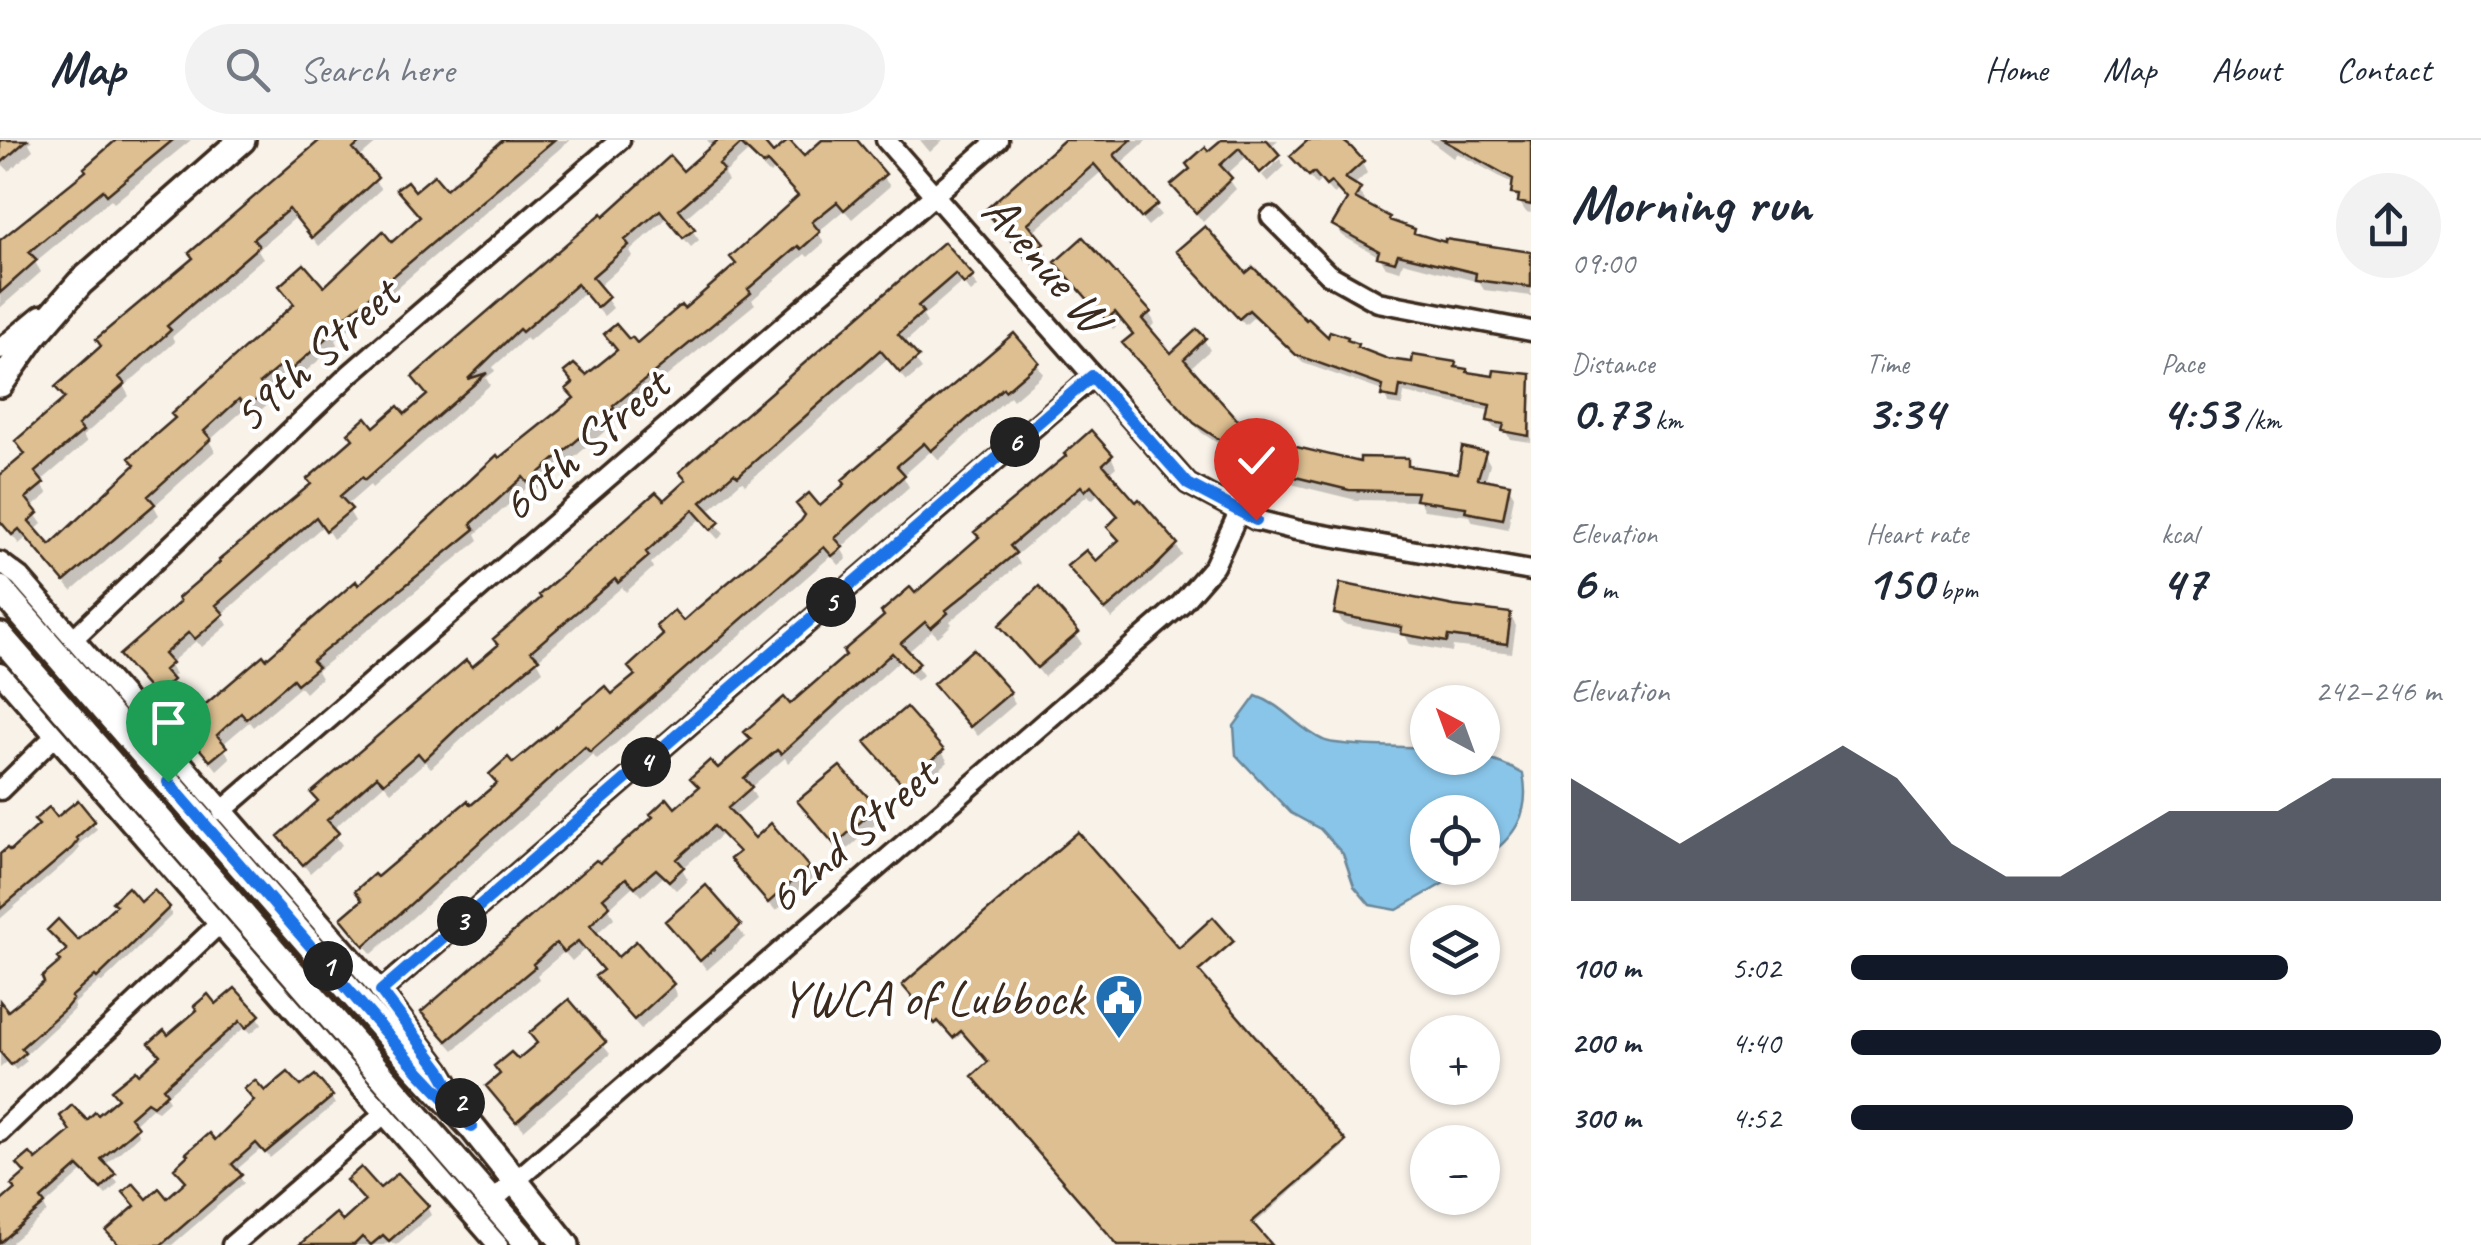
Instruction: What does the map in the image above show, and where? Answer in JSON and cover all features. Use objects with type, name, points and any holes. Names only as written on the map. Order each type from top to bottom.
[{"type":"main road","points":[[0,384],[80,283],[242,140]]},
{"type":"main road","points":[[0,589],[418,1070],[472,1127],[566,1245]]},
{"type":"main road","points":[[0,636],[529,1245]]},
{"type":"street","name":"59th Street","points":[[73,638],[350,374],[620,140]]},
{"type":"street","name":"Avenue W","points":[[886,140],[1188,484],[1239,512],[1296,530],[1531,571]]},
{"type":"street","name":"60th Street","points":[[222,811],[998,140]]},
{"type":"street","points":[[1271,217],[1328,274],[1378,302],[1531,330]]},
{"type":"street","points":[[0,348],[80,283]]},
{"type":"street","points":[[381,991],[1092,376]]},
{"type":"street","name":"62nd Street","points":[[491,1202],[1180,604],[1214,566],[1239,512]]},
{"type":"street","points":[[0,562],[20,578],[381,991],[440,1069],[472,1127]]},
{"type":"street","points":[[0,673],[498,1245]]},
{"type":"street","points":[[0,790],[54,736]]},
{"type":"street","points":[[0,1132],[218,926]]},
{"type":"street","points":[[232,1245],[384,1114]]},
{"type":"water","points":[[1256,696],[1323,740],[1410,747],[1410,775],[1500,775],[1500,763],[1523,774],[1522,812],[1512,833],[1500,845],[1500,795],[1410,795],[1410,885],[1440,885],[1397,910],[1370,905],[1354,886],[1343,854],[1320,829],[1291,813],[1236,755],[1234,726]]},
{"type":"building","points":[[0,140],[27,140],[0,164]]},
{"type":"building","points":[[116,140],[173,140],[107,195],[103,190],[29,252],[37,260],[0,293],[0,240],[86,171],[84,168]]},
{"type":"building","points":[[320,140],[363,140],[353,149],[378,178],[312,238],[289,209],[253,239],[259,246],[167,326],[171,330],[119,377],[125,384],[78,425],[83,431],[35,472],[44,483],[26,498],[38,513],[29,521],[50,545],[135,465],[129,458],[175,418],[171,414],[294,304],[279,286],[304,264],[324,287],[383,231],[392,242],[420,217],[396,189],[407,181],[415,191],[434,175],[446,189],[503,140],[554,140],[331,329],[334,332],[292,369],[286,361],[260,383],[266,390],[247,408],[239,399],[204,431],[211,439],[148,496],[155,504],[64,582],[19,529],[12,535],[0,521],[0,475],[25,454],[15,441],[65,398],[55,387],[101,346],[96,339],[193,258],[189,253]]},
{"type":"building","points":[[718,140],[762,140],[773,153],[789,140],[804,156],[822,140],[857,140],[886,174],[844,210],[837,202],[812,222],[820,232],[801,249],[798,246],[748,289],[751,293],[613,406],[528,483],[523,477],[471,524],[475,529],[312,661],[318,667],[297,684],[293,679],[246,719],[241,713],[217,735],[227,747],[210,761],[180,726],[356,581],[358,585],[497,455],[499,458],[574,398],[566,389],[573,383],[564,372],[574,364],[586,375],[617,350],[604,334],[616,324],[637,343],[736,264],[730,257],[798,196],[767,162],[763,165],[741,144],[719,164],[724,170],[679,209],[695,229],[683,238],[660,210],[625,240],[629,245],[592,277],[609,297],[597,308],[577,284],[522,332],[519,329],[468,379],[487,373],[365,480],[362,477],[340,496],[352,509],[326,531],[316,517],[216,605],[224,614],[195,639],[189,632],[164,654],[172,663],[164,670],[173,680],[155,696],[119,655],[180,602],[178,598],[219,560],[311,484],[307,479],[353,439],[348,433],[366,417],[374,427],[398,406],[405,414],[427,395],[412,377],[602,213],[604,216],[670,156],[683,171]]},
{"type":"building","points":[[1064,140],[1131,140],[1114,155],[1158,204],[1141,218],[1094,164],[1028,223],[1044,243],[1026,258],[985,210]]},
{"type":"building","points":[[1221,140],[1267,140],[1280,155],[1260,173],[1239,148],[1220,165],[1232,178],[1196,213],[1171,185],[1190,169],[1186,164],[1205,147],[1208,151]]},
{"type":"building","points":[[1308,140],[1342,140],[1351,147],[1364,161],[1345,178],[1361,188],[1355,198],[1390,217],[1389,220],[1415,229],[1414,233],[1445,242],[1531,252],[1531,287],[1475,280],[1476,273],[1398,254],[1395,262],[1377,257],[1379,251],[1332,225],[1347,200],[1331,182],[1326,186],[1314,172],[1309,176],[1290,156]]},
{"type":"building","points":[[1443,140],[1531,140],[1531,205],[1518,202],[1519,195],[1511,194],[1513,179]]},
{"type":"building","points":[[1205,226],[1246,273],[1253,267],[1328,337],[1330,331],[1348,337],[1357,347],[1388,359],[1412,362],[1413,355],[1456,362],[1455,367],[1467,372],[1493,376],[1494,370],[1531,374],[1529,436],[1502,431],[1504,424],[1487,421],[1490,405],[1400,386],[1398,399],[1381,396],[1383,386],[1296,355],[1249,310],[1239,319],[1176,251]]},
{"type":"building","points":[[1083,237],[1151,312],[1142,319],[1171,353],[1197,329],[1206,338],[1184,359],[1269,456],[1284,444],[1360,462],[1360,457],[1408,458],[1408,466],[1458,473],[1462,447],[1486,452],[1478,478],[1510,484],[1503,519],[1465,512],[1466,507],[1415,500],[1417,492],[1349,490],[1283,474],[1242,450],[1240,453],[1194,423],[1122,343],[1133,334],[1115,312],[1106,320],[1055,262]]},
{"type":"building","points":[[944,242],[974,276],[964,284],[955,274],[918,306],[923,312],[898,334],[919,357],[900,373],[880,350],[738,476],[734,473],[701,502],[720,522],[711,530],[693,510],[618,583],[615,579],[531,651],[539,659],[424,760],[418,753],[384,783],[377,776],[327,820],[339,833],[303,865],[278,836],[318,801],[311,793],[466,660],[472,667],[498,645],[493,639],[541,598],[539,595],[656,492],[664,500],[686,480],[679,472]]},
{"type":"building","points":[[1014,333],[1039,362],[931,451],[924,443],[897,466],[905,475],[835,538],[843,547],[832,556],[824,547],[590,752],[585,747],[364,946],[341,918],[362,900],[355,891],[467,801],[471,805],[497,783],[489,774],[508,757],[513,763],[605,686],[612,694],[635,675],[628,667],[663,635],[656,626],[674,610],[683,621],[801,521],[805,515],[796,504],[809,493],[820,506],[845,484],[842,480]]},
{"type":"building","points":[[1091,430],[1113,455],[1103,464],[1178,544],[1152,570],[1105,610],[1067,566],[1086,550],[1096,561],[1119,540],[1107,527],[1118,516],[1091,485],[1085,491],[1081,486],[1010,546],[1016,553],[946,610],[948,613],[931,628],[925,622],[901,643],[920,663],[910,672],[892,653],[781,754],[777,750],[744,778],[752,787],[728,808],[755,838],[771,823],[809,867],[768,903],[730,859],[739,852],[714,826],[677,859],[684,867],[669,881],[656,869],[635,887],[626,878],[603,898],[610,906],[590,925],[618,957],[636,941],[674,984],[634,1020],[595,976],[603,970],[578,941],[564,952],[556,943],[533,964],[535,967],[447,1041],[421,1012],[596,860],[600,863],[653,817],[650,814],[667,798],[675,808],[699,787],[690,778],[710,760],[718,768],[751,739],[744,732],[784,697],[790,704],[846,655],[843,651],[884,616],[881,612],[910,587],[915,593],[979,537],[974,532],[1066,456]]},
{"type":"building","points":[[1340,583],[1511,613],[1507,644],[1448,636],[1447,642],[1401,634],[1402,627],[1334,614]]},
{"type":"building","points":[[1039,586],[1079,632],[1037,668],[999,625]]},
{"type":"building","points":[[973,649],[1011,692],[970,727],[933,684]]},
{"type":"building","points":[[906,707],[944,750],[903,785],[865,742]]},
{"type":"building","points":[[840,766],[877,807],[835,845],[797,801]]},
{"type":"building","points":[[78,800],[95,821],[76,838],[72,848],[0,909],[0,854],[7,848],[10,851],[39,825],[34,820],[49,807],[57,817]]},
{"type":"building","name":"YWCA of Lubbock","points":[[1078,832],[1179,948],[1213,917],[1234,941],[1199,971],[1346,1141],[1252,1222],[1272,1245],[1118,1245],[972,1076],[988,1062],[961,1031],[953,1038],[938,1021],[935,1024],[902,985]]},
{"type":"building","points":[[706,885],[741,925],[700,961],[665,921]]},
{"type":"building","points":[[128,887],[141,902],[154,890],[170,907],[97,978],[71,997],[66,1008],[21,1048],[25,1053],[11,1065],[0,1052],[0,1001],[8,1011],[44,982],[42,977],[61,961],[58,958],[67,950],[47,930],[58,919],[78,940],[116,905],[112,902]]},
{"type":"building","points":[[235,988],[260,1015],[246,1028],[240,1021],[163,1088],[167,1093],[153,1106],[147,1102],[130,1117],[138,1127],[101,1159],[116,1174],[101,1189],[78,1166],[41,1199],[45,1204],[0,1243],[0,1202],[25,1173],[17,1164],[30,1153],[36,1160],[70,1131],[60,1116],[72,1105],[87,1120],[95,1112],[98,1115],[118,1098],[111,1090],[136,1070],[139,1074],[160,1055],[149,1043],[164,1030],[168,1035],[197,1010],[194,1006],[208,994],[216,1004]]},
{"type":"building","points":[[569,999],[606,1042],[516,1122],[486,1086],[500,1074],[494,1066],[511,1052],[518,1059],[537,1043],[529,1033]]},
{"type":"building","points":[[288,1072],[301,1086],[315,1075],[333,1096],[265,1153],[256,1143],[232,1164],[242,1175],[161,1245],[119,1245],[106,1231],[135,1206],[123,1192],[133,1183],[147,1199],[159,1188],[167,1198],[186,1181],[174,1168],[186,1153],[209,1133],[215,1140],[254,1101],[244,1089],[255,1080],[265,1091]]},
{"type":"building","points":[[361,1167],[380,1188],[398,1173],[429,1206],[389,1241],[383,1235],[371,1245],[362,1237],[354,1245],[299,1245],[336,1213],[343,1221],[365,1201],[346,1180]]},
{"type":"place","name":"YWCA of Lubbock","points":[[1119,1040]]},
{"type":"route","points":[[168,782],[472,1127],[440,1069],[381,991],[1092,376],[1188,484],[1256,520]]}]
